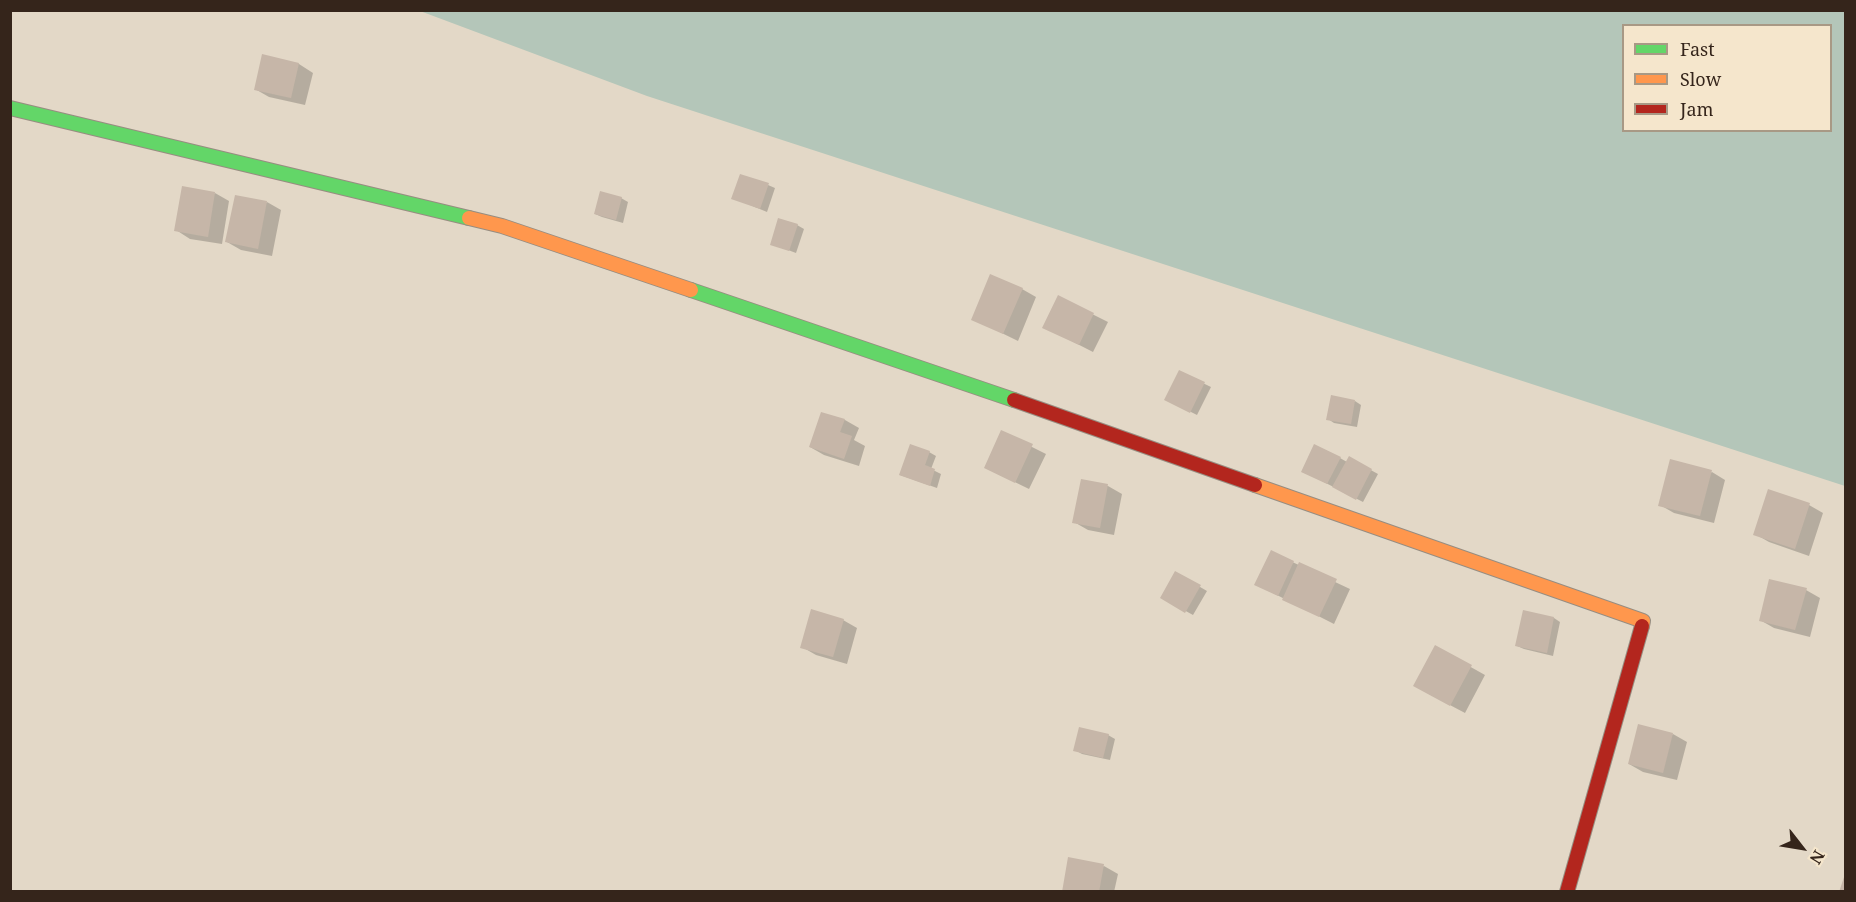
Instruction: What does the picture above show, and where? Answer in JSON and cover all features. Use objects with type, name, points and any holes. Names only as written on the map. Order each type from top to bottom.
[{"type":"street","points":[[10,108],[502,226],[977,387],[1642,621],[1567,891]]},
{"type":"shaded area","points":[[420,11],[1845,11],[1845,486],[647,96]]},
{"type":"building","points":[[262,54],[299,63],[291,98],[254,90]]},
{"type":"building","points":[[740,174],[769,183],[760,209],[731,199]]},
{"type":"building","points":[[182,186],[215,192],[208,237],[174,231]]},
{"type":"building","points":[[600,191],[622,197],[616,220],[594,214]]},
{"type":"building","points":[[235,195],[267,201],[258,249],[225,242]]},
{"type":"building","points":[[778,218],[798,224],[789,251],[770,245]]},
{"type":"building","points":[[990,274],[1023,288],[1003,334],[971,320]]},
{"type":"building","points":[[1058,295],[1094,313],[1079,345],[1042,328]]},
{"type":"building","points":[[1179,370],[1205,382],[1190,413],[1164,400]]},
{"type":"building","points":[[1331,395],[1355,400],[1351,424],[1326,420]]},
{"type":"building","points":[[821,412],[845,419],[840,432],[852,436],[844,459],[809,447]]},
{"type":"building","points":[[1001,430],[1033,444],[1015,483],[984,468]]},
{"type":"building","points":[[910,444],[930,451],[925,465],[935,469],[930,486],[899,475]]},
{"type":"building","points":[[1314,444],[1341,457],[1327,484],[1301,472]]},
{"type":"building","points":[[1349,456],[1372,469],[1356,500],[1332,487]]},
{"type":"building","points":[[1670,459],[1712,470],[1700,516],[1658,506]]},
{"type":"building","points":[[1081,479],[1108,484],[1100,528],[1072,523]]},
{"type":"building","points":[[1768,489],[1810,503],[1795,549],[1753,535]]},
{"type":"building","points":[[1271,550],[1294,561],[1278,596],[1254,585]]},
{"type":"building","points":[[1299,562],[1337,579],[1319,617],[1282,600]]},
{"type":"building","points":[[1175,571],[1201,585],[1185,613],[1160,598]]},
{"type":"building","points":[[1769,579],[1807,588],[1795,630],[1759,621]]},
{"type":"building","points":[[811,609],[844,619],[833,657],[800,648]]},
{"type":"building","points":[[1523,610],[1554,617],[1547,653],[1515,646]]},
{"type":"building","points":[[1435,645],[1472,665],[1450,706],[1413,686]]},
{"type":"building","points":[[1638,724],[1673,733],[1663,773],[1628,764]]},
{"type":"building","points":[[1079,727],[1109,734],[1103,758],[1073,751]]},
{"type":"building","points":[[1068,857],[1104,864],[1099,892],[1062,892]]},
{"type":"building","points":[[1845,874],[1846,892],[1839,892]]},
{"type":"traffic: fast","points":[[10,108],[469,218]]},
{"type":"traffic: fast","points":[[691,290],[1014,400]]},
{"type":"traffic: slow","points":[[469,218],[502,226],[691,290]]},
{"type":"traffic: slow","points":[[1255,485],[1643,621],[1642,626]]},
{"type":"traffic: jam","points":[[1014,400],[1255,485]]},
{"type":"traffic: jam","points":[[1567,892],[1642,626]]}]
